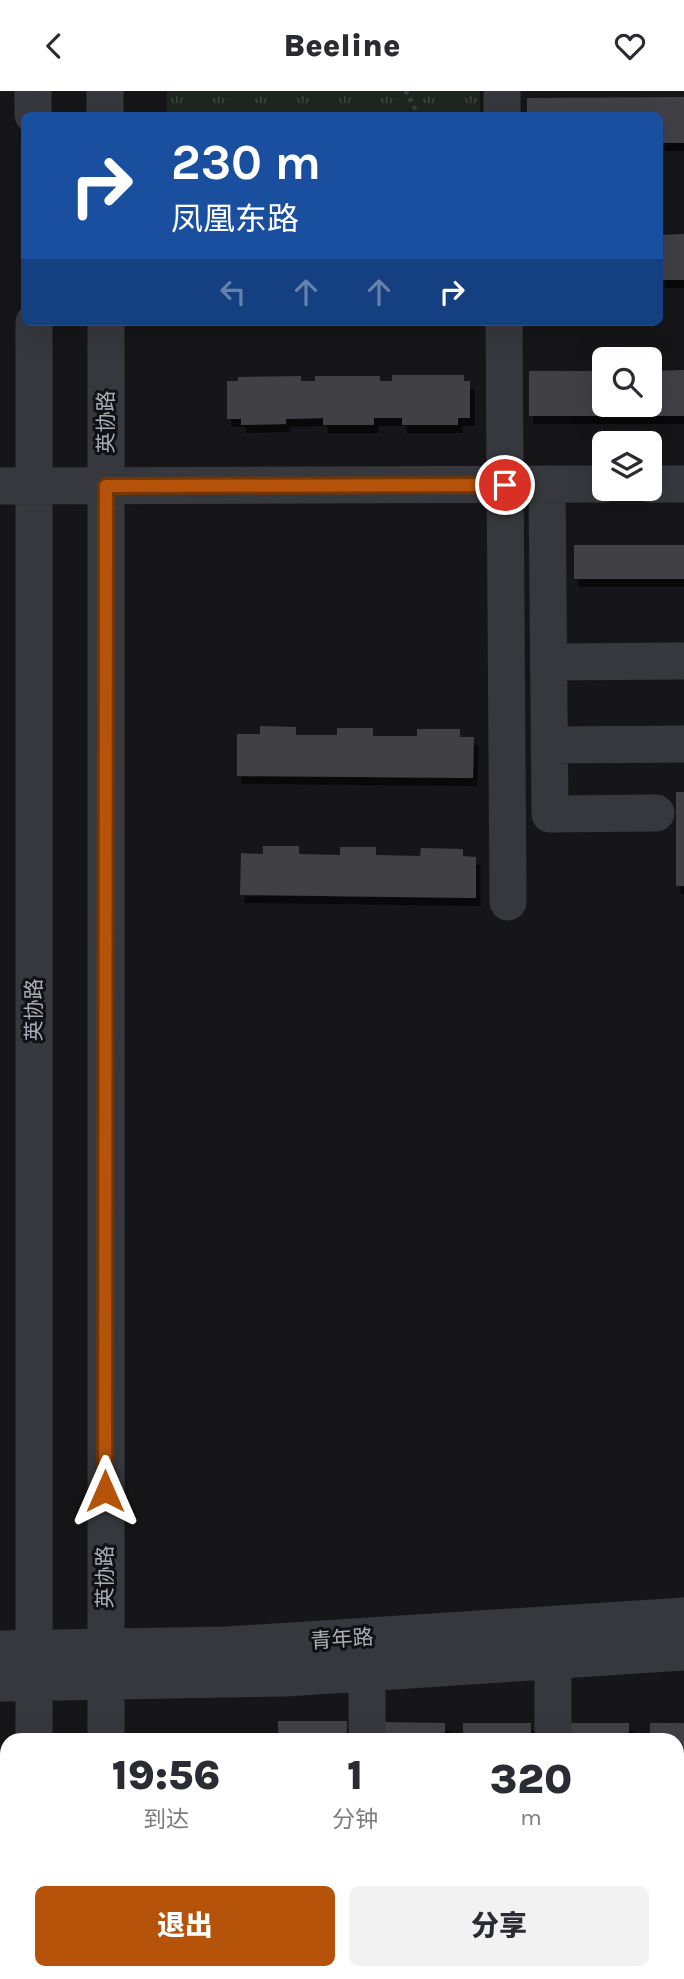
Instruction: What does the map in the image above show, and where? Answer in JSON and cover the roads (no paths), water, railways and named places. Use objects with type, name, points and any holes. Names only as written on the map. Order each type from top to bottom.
[{"type":"street","points":[[33,91],[33,112]]},
{"type":"street","points":[[105,91],[105,112]]},
{"type":"street","points":[[502,91],[502,112]]},
{"type":"street","name":"英协路","points":[[33,1733],[17,1666],[17,486],[34,326]]},
{"type":"street","name":"英协路","points":[[106,326],[106,1733]]},
{"type":"street","points":[[504,326],[509,902]]},
{"type":"street","points":[[547,484],[550,814],[656,813]]},
{"type":"street","points":[[17,486],[592,484]]},
{"type":"street","points":[[662,484],[684,484]]},
{"type":"street","points":[[549,662],[684,661]]},
{"type":"street","points":[[549,745],[684,744]]},
{"type":"street","name":"青年路","points":[[106,1665],[227,1646],[684,1616]]},
{"type":"street","name":"青年路","points":[[17,1666],[106,1665],[228,1680],[684,1651]]},
{"type":"street","points":[[553,1660],[553,1733]]},
{"type":"street","points":[[367,1672],[367,1733]]}]
